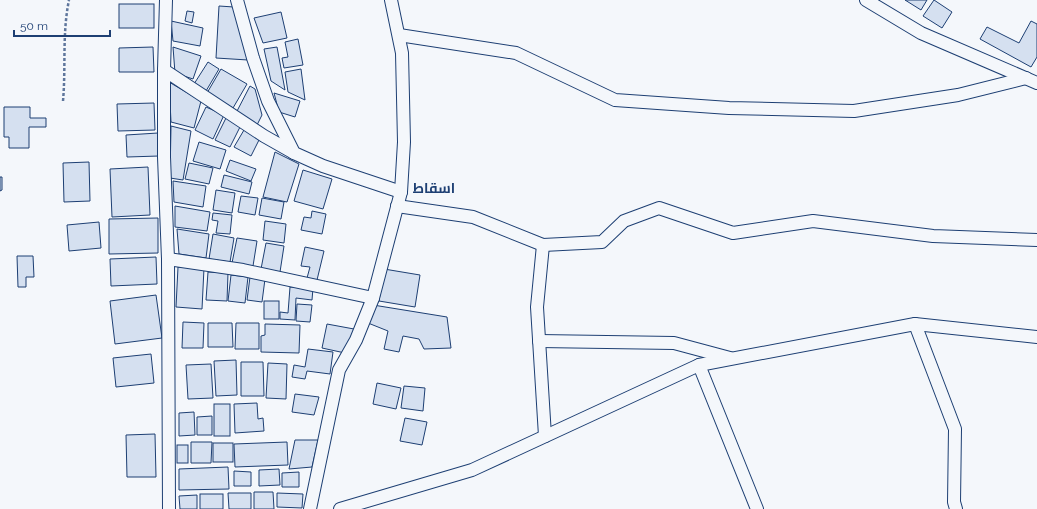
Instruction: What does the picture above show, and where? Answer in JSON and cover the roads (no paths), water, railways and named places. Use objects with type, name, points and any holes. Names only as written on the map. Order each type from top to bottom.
[{"type":"street","points":[[166,0],[164,157],[168,259],[169,509]]},
{"type":"street","points":[[237,0],[253,58],[268,101],[294,153]]},
{"type":"street","points":[[310,509],[339,370],[356,340],[372,298],[401,192],[404,142],[402,53],[391,0]]},
{"type":"street","points":[[866,0],[921,33],[1032,81]]},
{"type":"street","points":[[399,35],[516,53],[615,100],[668,104],[729,108],[854,111],[958,95],[1032,81]]},
{"type":"street","points":[[164,70],[264,136],[294,153],[323,166],[401,192]]},
{"type":"street","points":[[397,206],[473,217],[543,245],[602,242],[624,221],[659,208],[733,233],[813,221],[933,236],[1037,240]]},
{"type":"street","points":[[543,245],[537,307],[545,436]]},
{"type":"street","points":[[168,259],[243,270],[372,298]]},
{"type":"street","points":[[915,324],[955,429],[954,502],[956,509]]},
{"type":"street","points":[[340,509],[472,470],[699,365],[915,324],[1037,337]]},
{"type":"street","points":[[539,341],[674,343],[733,358]]},
{"type":"street","points":[[699,365],[757,509]]},
{"type":"district","name":"اسقاط","points":[[434,188]]}]
